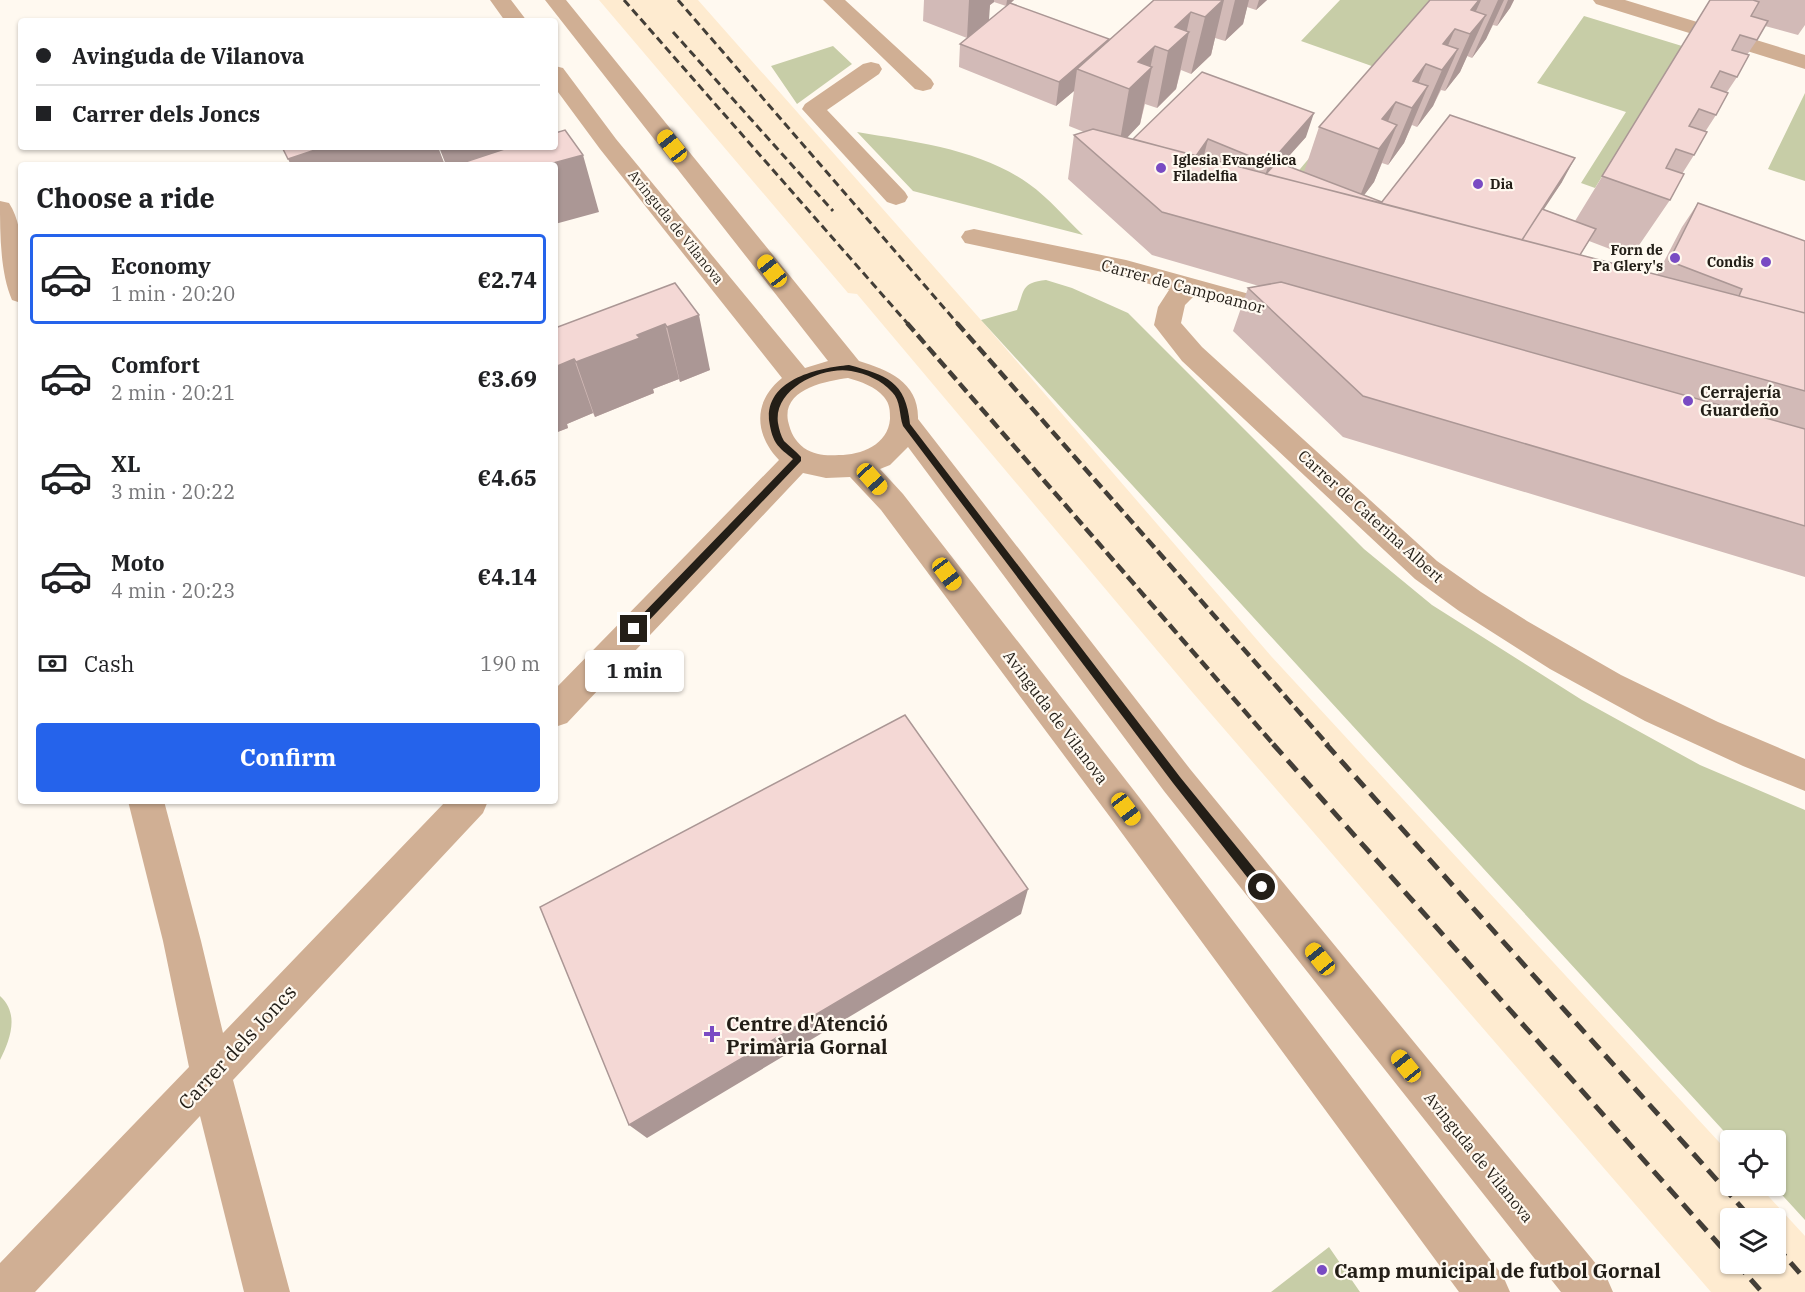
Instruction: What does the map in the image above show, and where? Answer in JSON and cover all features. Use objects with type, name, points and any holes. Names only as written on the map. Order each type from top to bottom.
[{"type":"street","points":[[500,0],[514,18]]},
{"type":"street","points":[[555,0],[849,368]]},
{"type":"street","points":[[833,0],[923,84]]},
{"type":"street","points":[[1603,0],[1805,62]]},
{"type":"street","points":[[871,69],[813,109],[896,197]]},
{"type":"street","name":"Avinguda de Vilanova","points":[[558,77],[608,144],[799,380]]},
{"type":"street","points":[[0,209],[18,282]]},
{"type":"street","name":"Carrer de Campoamor","points":[[974,237],[1126,269],[1317,322]]},
{"type":"street","name":"Carrer de Caterina Albert","points":[[1191,286],[1176,295],[1169,307],[1167,325],[1178,338],[1426,570],[1465,598],[1597,679],[1665,714],[1805,775]]},
{"type":"street","name":"Avinguda de Vilanova","points":[[798,459],[779,441],[774,426],[773,411],[781,393],[799,380],[830,370],[849,368],[880,376],[897,392],[905,409],[906,424],[1177,780],[1590,1292]]},
{"type":"street","points":[[558,709],[798,459],[820,466],[856,466],[873,461],[895,445],[906,424]]},
{"type":"street","name":"Avinguda de Vilanova","points":[[856,466],[872,479],[892,502],[1126,809],[1487,1292]]},
{"type":"street","points":[[147,804],[182,940],[211,1075],[267,1292]]},
{"type":"street","name":"Carrer dels Joncs","points":[[4,1292],[467,804]]},
{"type":"shaded area","points":[[599,0],[698,0],[981,320],[1271,656],[1720,1143],[1720,1196],[1768,1196],[1779,1208],[1720,1208],[1720,1274],[1786,1274],[1786,1215],[1805,1236],[1805,1292],[1711,1292],[1193,693],[857,294],[848,293]]},
{"type":"green space","points":[[1340,0],[1455,0],[1299,184],[1290,181],[1383,70],[1301,41]]},
{"type":"green space","points":[[1584,16],[1682,46],[1595,188],[1581,183],[1626,112],[1537,83]]},
{"type":"green space","points":[[833,46],[852,64],[797,104],[771,66]]},
{"type":"green space","points":[[1805,93],[1805,181],[1768,169]]},
{"type":"green space","points":[[857,132],[947,149],[969,155],[1010,172],[1050,202],[1083,235],[913,191]]},
{"type":"green space","points":[[1046,280],[1072,288],[1128,313],[1364,549],[1432,605],[1582,700],[1700,765],[1805,810],[1805,1220],[1783,1196],[1786,1196],[1786,1130],[1723,1130],[981,320],[1017,310],[1025,288],[1032,283]]},
{"type":"green space","points":[[0,996],[10,1011],[11,1027],[10,1036],[0,1060]]},
{"type":"green space","name":"Camp municipal de futbol Gornal","points":[[1329,1247],[1360,1292],[1271,1292]]},
{"type":"building","points":[[1154,0],[1223,0],[1205,17],[1191,12],[1175,27],[1189,32],[1168,51],[1155,46],[1138,62],[1152,67],[1129,89],[1077,69]]},
{"type":"building","points":[[1430,0],[1479,0],[1471,10],[1486,15],[1470,34],[1455,29],[1443,44],[1458,49],[1442,70],[1426,64],[1413,81],[1428,86],[1412,108],[1396,102],[1382,119],[1397,125],[1379,149],[1319,127]]},
{"type":"building","points":[[1710,0],[1759,2],[1751,16],[1768,21],[1757,40],[1740,35],[1732,50],[1749,55],[1737,77],[1720,71],[1711,87],[1728,93],[1716,115],[1699,109],[1689,126],[1707,132],[1694,155],[1676,149],[1666,168],[1684,174],[1670,200],[1602,176]]},
{"type":"building","points":[[1010,3],[1109,39],[1059,82],[960,44]]},
{"type":"building","points":[[1202,72],[1314,113],[1269,164],[1208,139],[1196,156],[1133,139]]},
{"type":"building","points":[[1450,115],[1575,158],[1522,240],[1381,203]]},
{"type":"building","points":[[1093,129],[1805,313],[1805,391],[1162,212],[1074,135]]},
{"type":"building","points":[[565,130],[583,155],[557,162],[465,162],[502,150],[558,150],[558,132]]},
{"type":"building","points":[[284,150],[315,150],[288,159]]},
{"type":"building","points":[[1277,162],[1382,202],[1266,174]]},
{"type":"building","points":[[1698,203],[1805,241],[1805,313],[1739,296],[1742,289],[1669,261]]},
{"type":"building","points":[[1542,209],[1596,229],[1580,255],[1522,240]]},
{"type":"building","points":[[1281,282],[1805,429],[1805,526],[1363,396],[1248,288]]},
{"type":"building","points":[[675,283],[699,315],[667,327],[665,324],[637,335],[640,338],[576,362],[574,359],[558,366],[558,327]]},
{"type":"building","name":"Centre d'Atenció Primària Gornal","points":[[905,715],[1028,889],[629,1125],[540,907]]},
{"type":"railway","points":[[624,0],[908,324]]},
{"type":"railway","points":[[678,0],[958,324]]},
{"type":"railway","points":[[673,32],[833,211]]},
{"type":"railway","points":[[907,323],[1274,745]]},
{"type":"railway","points":[[957,323],[1328,745]]},
{"type":"railway","points":[[1273,744],[1720,1246]]},
{"type":"railway","points":[[1326,744],[1742,1208]]},
{"type":"railway","points":[[1786,1257],[1805,1279]]},
{"type":"railway","points":[[1746,1274],[1762,1292]]},
{"type":"place","name":"Iglesia Evangélica Filadelfia","points":[[1161,168]]},
{"type":"place","name":"Dia","points":[[1478,184]]},
{"type":"place","name":"Forn de Pa Glery's","points":[[1675,258]]},
{"type":"place","name":"Condis","points":[[1766,262]]},
{"type":"place","name":"Cerrajería Guardeño","points":[[1688,401]]},
{"type":"place","name":"Centre d'Atenció Primària Gornal","points":[[712,1034]]},
{"type":"place","name":"Camp municipal de futbol Gornal","points":[[1322,1270]]},
{"type":"route","points":[[634,629],[798,459],[779,441],[774,426],[773,411],[781,393],[799,380],[830,370],[849,368],[880,376],[897,392],[905,409],[906,424],[1177,780],[1262,887]]}]
